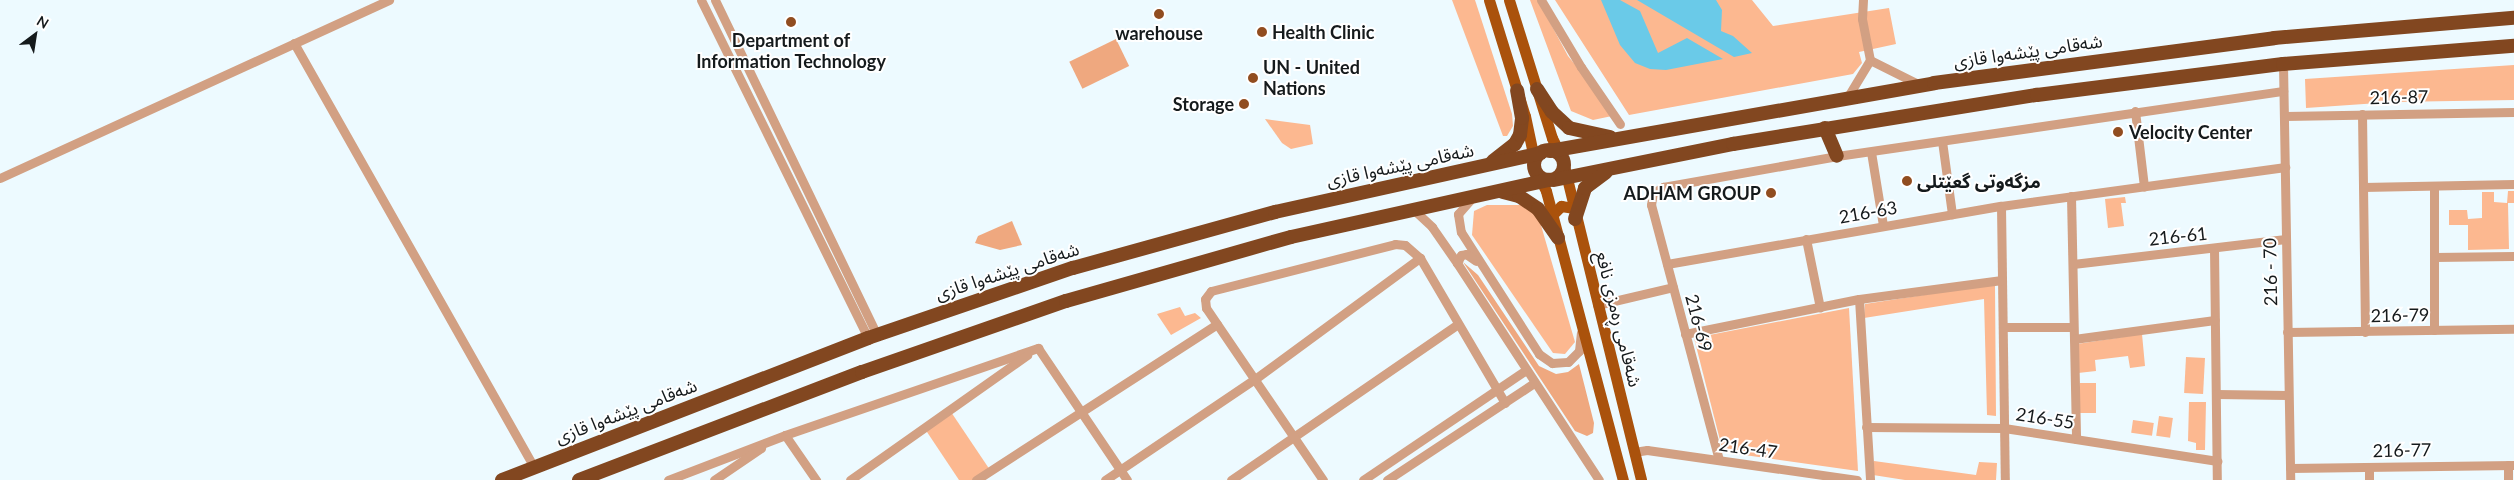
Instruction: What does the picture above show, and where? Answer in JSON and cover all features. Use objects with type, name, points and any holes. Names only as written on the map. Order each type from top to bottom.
[{"type":"highway","name":"شەقامی پێشەوا قازی","points":[[578,480],[862,372],[1066,301],[1290,237],[1500,191],[1549,165],[1626,138],[1920,85],[2274,38],[2514,18]]},
{"type":"highway","name":"شەقامی پێشەوا قازی","points":[[502,480],[872,336],[1073,268],[1236,222],[1485,165],[1618,167],[1825,128],[2037,95],[2283,64],[2514,46]]},
{"type":"highway","points":[[1537,89],[1552,112],[1569,128],[1584,134],[1626,138]]},
{"type":"highway","points":[[1485,165],[1504,154],[1520,135],[1522,118],[1517,90]]},
{"type":"highway","points":[[1825,128],[1837,156]]},
{"type":"highway","points":[[1574,214],[1586,188],[1600,176],[1618,167]]},
{"type":"highway","points":[[1500,191],[1519,196],[1538,209],[1558,238]]},
{"type":"main road","points":[[1489,0],[1517,90],[1549,165]]},
{"type":"main road","points":[[1509,0],[1537,89],[1549,165]]},
{"type":"main road","name":"شەقامی ڕەمزی نافع","points":[[1549,165],[1574,214],[1641,480]]},
{"type":"main road","name":"شەقامی ڕەمزی نافع","points":[[1549,165],[1552,214],[1623,480]]},
{"type":"main road","points":[[1552,214],[1560,206],[1574,214]]},
{"type":"street","points":[[0,178],[389,0]]},
{"type":"street","points":[[701,0],[872,336]]},
{"type":"street","points":[[714,0],[872,336]]},
{"type":"street","points":[[1541,0],[1563,39],[1620,124]]},
{"type":"street","points":[[1846,98],[1870,60],[1862,19],[1863,0]]},
{"type":"street","points":[[294,44],[534,467]]},
{"type":"street","points":[[1870,60],[1920,85]]},
{"type":"street","name":"216 - 70","points":[[2283,64],[2290,480]]},
{"type":"street","points":[[1837,156],[2135,111],[2283,91]]},
{"type":"street","points":[[2135,111],[2144,186]]},
{"type":"street","name":"216-87","points":[[2284,116],[2514,112]]},
{"type":"street","points":[[2362,114],[2365,332]]},
{"type":"street","points":[[1942,141],[1952,214]]},
{"type":"street","points":[[1871,152],[1883,225]]},
{"type":"street","name":"216-69","points":[[1719,460],[1651,204],[1653,193],[1663,187],[1837,156]]},
{"type":"street","name":"216-63","points":[[1667,264],[2001,206],[2284,167]]},
{"type":"street","points":[[2363,187],[2514,184]]},
{"type":"street","points":[[2434,186],[2434,330]]},
{"type":"street","points":[[2072,196],[2076,439]]},
{"type":"street","points":[[1472,197],[1460,211],[1458,224],[1483,268],[1539,354],[1548,362],[1564,363],[1577,354],[1581,343],[1580,322]]},
{"type":"street","points":[[2001,206],[2005,480]]},
{"type":"street","points":[[1414,210],[1432,227],[1457,262],[1534,384],[1600,480]]},
{"type":"street","points":[[1806,239],[1820,308]]},
{"type":"street","name":"216-61","points":[[2073,264],[2286,239]]},
{"type":"street","points":[[1323,480],[1217,324],[1205,303],[1208,294],[1216,290],[1395,244],[1410,247],[1420,258],[1505,403]]},
{"type":"street","points":[[2214,248],[2217,480]]},
{"type":"street","points":[[1457,262],[1461,255],[1466,254],[1483,268]]},
{"type":"street","points":[[2434,257],[2514,256]]},
{"type":"street","points":[[1104,480],[1255,379],[1420,258]]},
{"type":"street","points":[[1686,334],[1859,300],[2002,280]]},
{"type":"street","points":[[1597,305],[1673,287]]},
{"type":"street","points":[[1859,300],[1870,480]]},
{"type":"street","points":[[2074,339],[2215,320]]},
{"type":"street","points":[[976,480],[1217,324]]},
{"type":"street","points":[[1231,480],[1295,438],[1458,324]]},
{"type":"street","points":[[2003,327],[2073,327]]},
{"type":"street","name":"216-79","points":[[2287,332],[2514,328]]},
{"type":"street","points":[[1038,348],[1127,480]]},
{"type":"street","points":[[668,480],[785,435],[1038,348]]},
{"type":"street","points":[[850,480],[1038,348]]},
{"type":"street","points":[[1363,480],[1526,370]]},
{"type":"street","points":[[1387,480],[1534,384]]},
{"type":"street","points":[[2216,394],[2288,394]]},
{"type":"street","name":"216-55","points":[[1866,427],[2004,428],[2217,461]]},
{"type":"street","points":[[785,435],[816,480]]},
{"type":"street","points":[[714,480],[774,439]]},
{"type":"street","name":"216-47","points":[[1634,452],[1647,450],[1857,480]]},
{"type":"street","points":[[2508,480],[2511,465]]},
{"type":"street","name":"216-77","points":[[2290,468],[2511,465]]},
{"type":"street","points":[[2369,467],[2369,480]]},
{"type":"shaded area","points":[[1452,0],[1475,0],[1512,114],[1513,126],[1507,136],[1503,136]]},
{"type":"shaded area","points":[[1530,0],[1538,0],[1568,56],[1600,95],[1612,116],[1593,120],[1571,111]]},
{"type":"shaded area","points":[[1555,0],[1752,0],[1773,26],[1889,8],[1896,44],[1859,52],[1862,63],[1853,74],[1629,115]]},
{"type":"shaded area","points":[[1116,39],[1129,66],[1082,89],[1069,62]]},
{"type":"shaded area","points":[[2514,65],[2514,100],[2393,102],[2306,108],[2305,79]]},
{"type":"shaded area","points":[[1265,119],[1310,125],[1313,144],[1291,149],[1282,143]]},
{"type":"shaded area","points":[[2508,191],[2514,191],[2514,203],[2508,203],[2509,249],[2468,250],[2468,225],[2449,225],[2449,210],[2467,210],[2468,219],[2482,218],[2482,192],[2494,192],[2494,202],[2507,203]]},
{"type":"shaded area","points":[[2125,197],[2126,203],[2121,203],[2124,226],[2108,228],[2105,199]]},
{"type":"shaded area","points":[[1487,205],[1524,205],[1538,215],[1575,342],[1565,354],[1553,353],[1472,235],[1474,211]]},
{"type":"shaded area","points":[[1012,221],[1022,245],[1000,250],[975,243],[978,236]]},
{"type":"shaded area","points":[[1463,262],[1478,275],[1539,366],[1556,374],[1568,372],[1579,364],[1594,423],[1593,433],[1587,436],[1575,431]]},
{"type":"shaded area","points":[[1995,284],[1996,416],[1987,415],[1984,299],[1864,318],[1865,304]]},
{"type":"shaded area","points":[[1180,307],[1185,316],[1195,313],[1201,318],[1171,335],[1157,314]]},
{"type":"shaded area","points":[[1849,308],[1858,471],[1723,452],[1694,338]]},
{"type":"shaded area","points":[[2142,334],[2145,366],[2130,368],[2128,356],[2095,360],[2096,371],[2078,373],[2077,344]]},
{"type":"shaded area","points":[[2186,357],[2205,358],[2203,394],[2184,393]]},
{"type":"shaded area","points":[[2080,383],[2096,383],[2096,413],[2080,413]]},
{"type":"shaded area","points":[[2189,402],[2206,402],[2205,450],[2196,450],[2196,443],[2188,441]]},
{"type":"shaded area","points":[[949,409],[990,470],[974,480],[959,480],[923,426]]},
{"type":"shaded area","points":[[2159,416],[2173,418],[2170,438],[2156,436]]},
{"type":"shaded area","points":[[2133,420],[2154,423],[2152,436],[2131,433]]},
{"type":"shaded area","points":[[1874,461],[1976,475],[1979,462],[1997,463],[1996,480],[1905,480],[1873,475]]},
{"type":"water","points":[[1601,0],[1620,0],[1640,11],[1658,53],[1687,38],[1723,59],[1666,70],[1650,69],[1635,63],[1620,45]]},
{"type":"water","points":[[1637,0],[1716,0],[1722,10],[1721,31],[1733,36],[1752,53],[1734,57]]},
{"type":"place","name":"warehouse","points":[[1159,14]]},
{"type":"place","name":"Department of Information Technology","points":[[791,22]]},
{"type":"place","name":"Health Clinic","points":[[1262,32]]},
{"type":"place","name":"UN - United Nations","points":[[1253,78]]},
{"type":"place","name":"Storage","points":[[1244,104]]},
{"type":"place","name":"Velocity Center","points":[[2118,132]]},
{"type":"place","name":"مزگەوتی گعێتلی","points":[[1907,181]]},
{"type":"place","name":"ADHAM GROUP","points":[[1771,193]]}]
